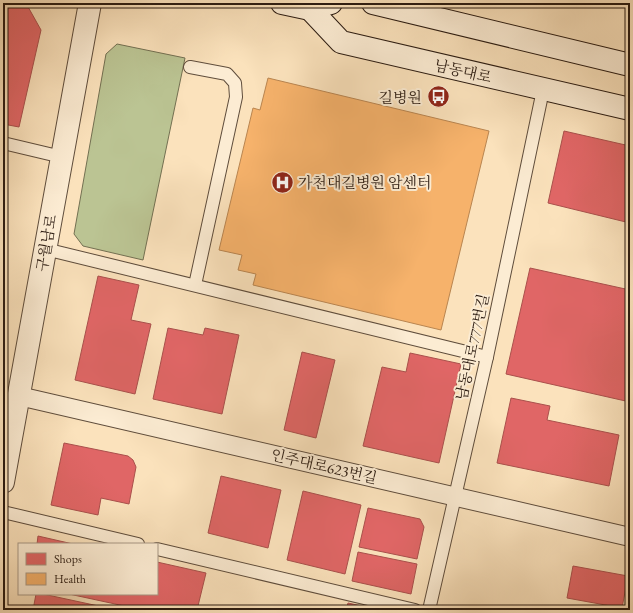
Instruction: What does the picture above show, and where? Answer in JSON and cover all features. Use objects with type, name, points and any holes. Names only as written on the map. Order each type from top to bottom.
[{"type":"main road","name":"구월남로","points":[[3,482],[90,3]]},
{"type":"main road","points":[[282,3],[310,9],[331,3]]},
{"type":"main road","points":[[373,3],[630,65]]},
{"type":"main road","name":"남동대로","points":[[310,9],[340,42],[630,109]]},
{"type":"street","name":"인주대로623번길","points":[[19,396],[630,537]]},
{"type":"lane","points":[[190,67],[227,74],[235,83],[236,97],[195,286]]},
{"type":"lane","name":"남동대로777번길","points":[[430,610],[543,90]]},
{"type":"lane","points":[[3,143],[62,157]]},
{"type":"lane","points":[[45,249],[486,357]]},
{"type":"lane","points":[[3,512],[134,543]]},
{"type":"lane","points":[[158,548],[414,610]]},
{"type":"green space","points":[[117,44],[185,58],[143,260],[83,246],[74,234],[106,54]]},
{"type":"building: Shops","points":[[3,3],[20,3],[27,5],[41,30],[19,127],[3,124]]},
{"type":"building: Shops","points":[[564,131],[630,146],[630,223],[548,203]]},
{"type":"building: Shops","points":[[530,268],[630,290],[630,402],[506,374]]},
{"type":"building: Shops","points":[[98,276],[139,285],[131,320],[151,324],[135,394],[75,380]]},
{"type":"building: Shops","points":[[168,328],[203,335],[205,328],[239,335],[222,414],[153,399]]},
{"type":"building: Shops","points":[[302,352],[335,360],[316,438],[284,430]]},
{"type":"building: Shops","points":[[410,353],[461,364],[439,463],[363,446],[382,367],[406,372]]},
{"type":"building: Shops","points":[[511,398],[550,406],[547,420],[619,435],[609,486],[497,463]]},
{"type":"building: Shops","points":[[64,443],[128,456],[133,460],[136,467],[129,504],[101,498],[98,515],[51,505]]},
{"type":"building: Shops","points":[[221,476],[281,490],[268,548],[208,533]]},
{"type":"building: Shops","points":[[303,491],[361,505],[345,574],[287,560]]},
{"type":"building: Shops","points":[[368,508],[420,519],[424,527],[417,559],[359,547]]},
{"type":"building: Shops","points":[[38,536],[69,543],[37,543]]},
{"type":"building: Shops","points":[[358,552],[417,564],[411,594],[352,581]]},
{"type":"building: Shops","points":[[158,562],[206,573],[197,610],[143,610],[74,595],[158,595]]},
{"type":"building: Shops","points":[[573,566],[628,576],[622,608],[567,598]]},
{"type":"building: Shops","points":[[36,595],[48,595],[117,610],[33,610]]},
{"type":"building: Shops","points":[[348,603],[380,610],[346,610]]},
{"type":"building: Health","points":[[268,78],[489,131],[441,330],[253,285],[256,274],[238,270],[242,255],[219,250],[253,108],[260,110]]},
{"type":"place","name":"길병원","points":[[438,97]]},
{"type":"place","name":"가천대길병원 암센터","points":[[282,182]]}]
